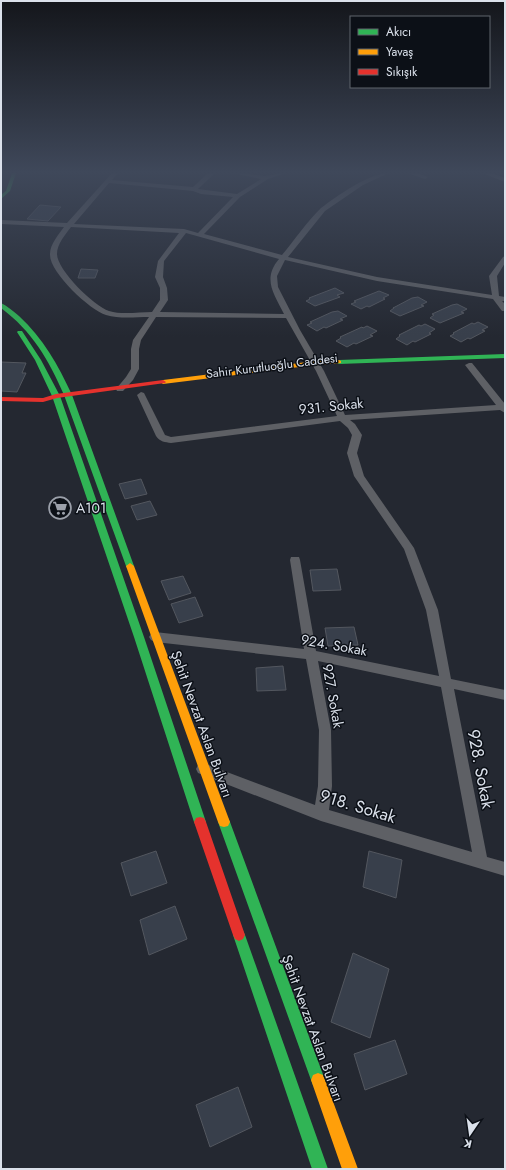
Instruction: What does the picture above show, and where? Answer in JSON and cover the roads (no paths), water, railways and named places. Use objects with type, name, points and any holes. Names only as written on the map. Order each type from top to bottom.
[{"type":"main road","name":"Şehit Nevzat Aslan Bulvarı","points":[[1,305],[25,323],[35,333],[47,352],[69,398],[350,1169]]},
{"type":"main road","points":[[1,314],[17,328],[27,341],[56,399],[320,1169]]},
{"type":"main road","name":"Sahir Kurutluoğlu Caddesi","points":[[1,399],[43,400],[134,394],[318,367],[505,356]]},
{"type":"main road","name":"Sahir Kurutluoğlu Caddesi","points":[[219,384],[318,367],[505,363]]},
{"type":"street","points":[[67,228],[53,250],[53,259],[56,266],[72,285],[101,311],[107,314],[289,316]]},
{"type":"street","points":[[105,228],[184,231],[201,234],[284,258],[377,279],[505,299]]},
{"type":"street","points":[[201,234],[207,228]]},
{"type":"street","points":[[309,228],[275,269],[273,282],[289,316],[318,367],[342,418]]},
{"type":"street","points":[[134,394],[130,378],[135,369],[135,349],[137,340],[164,300],[165,292],[159,277],[161,261],[184,231]]},
{"type":"street","points":[[505,258],[493,276],[496,298],[505,309]]},
{"type":"street","points":[[469,364],[504,409]]},
{"type":"street","name":"931. Sokak","points":[[134,394],[164,439],[175,440],[342,418],[504,409]]},
{"type":"street","name":"928. Sokak","points":[[342,418],[352,426],[357,435],[352,453],[359,476],[409,548],[432,610],[481,862]]},
{"type":"street","name":"927. Sokak","points":[[295,560],[310,655],[325,730],[325,786],[321,814]]},
{"type":"street","name":"924. Sokak","points":[[155,637],[310,655],[505,695]]},
{"type":"street","name":"918. Sokak","points":[[203,769],[321,814],[505,869]]},
{"type":"place","name":"A101","points":[[60,508]]}]
